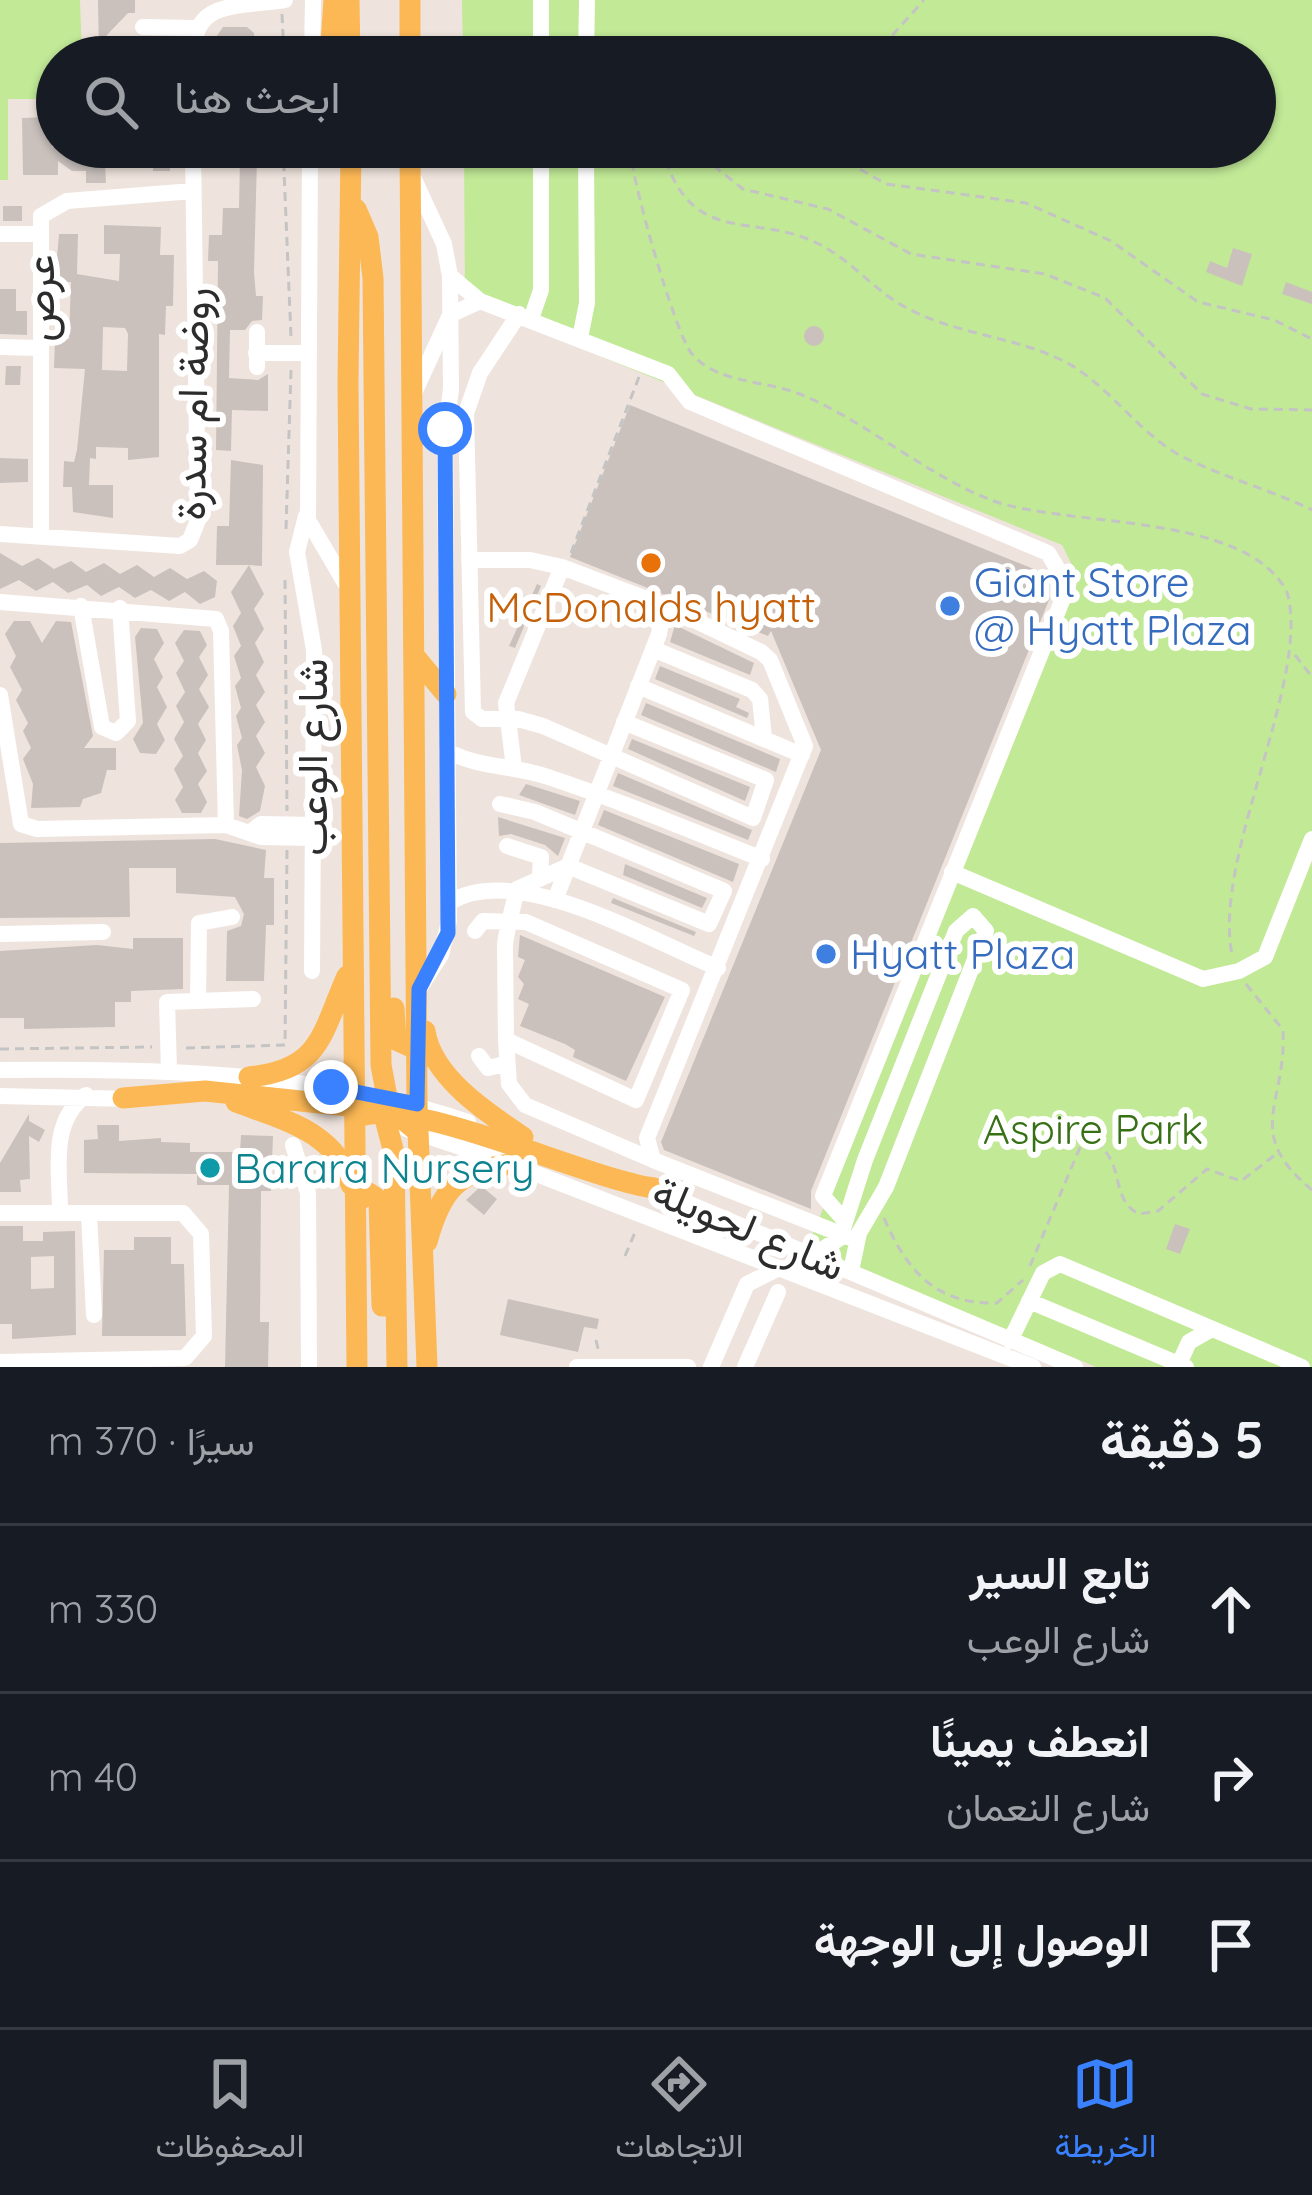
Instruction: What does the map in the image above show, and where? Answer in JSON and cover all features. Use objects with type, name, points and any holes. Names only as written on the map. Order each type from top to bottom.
[{"type":"main road","points":[[331,36],[334,0]]},
{"type":"main road","points":[[349,0],[350,36]]},
{"type":"main road","points":[[410,0],[410,36]]},
{"type":"main road","name":"شارع الوعب","points":[[351,168],[355,1364]]},
{"type":"main road","points":[[410,168],[417,1118],[429,1366]]},
{"type":"main road","points":[[352,200],[372,258],[374,554],[397,1367]]},
{"type":"main road","points":[[374,554],[388,604],[394,1035],[404,1046],[418,1039]]},
{"type":"main road","points":[[416,658],[446,694]]},
{"type":"main road","points":[[249,1077],[292,1071],[309,1058],[352,965]]},
{"type":"main road","points":[[419,989],[427,1042],[436,1061],[523,1137]]},
{"type":"main road","points":[[123,1099],[205,1091],[387,1110],[612,1181],[654,1188]]},
{"type":"main road","points":[[236,1102],[327,1144],[341,1160],[356,1203],[369,1193],[379,1200],[383,1367]]},
{"type":"main road","points":[[421,1266],[436,1210],[452,1183],[474,1170],[512,1164]]},
{"type":"street","points":[[313,0],[313,36]]},
{"type":"street","points":[[541,0],[541,36]]},
{"type":"street","points":[[586,0],[586,36]]},
{"type":"street","points":[[193,36],[202,11],[217,2],[283,1],[313,24]]},
{"type":"street","points":[[143,26],[193,28]]},
{"type":"street","name":"روضة ام سدرة","points":[[0,534],[180,546],[190,540],[198,520],[193,168]]},
{"type":"street","points":[[309,168],[300,353],[308,509],[310,530],[339,566],[350,601]]},
{"type":"street","points":[[412,168],[416,188],[444,244],[450,276],[449,902],[445,944],[419,989]]},
{"type":"street","points":[[541,168],[542,282],[525,316],[480,373],[468,403],[472,708],[482,719],[532,722],[753,818],[768,784],[624,722]]},
{"type":"street","points":[[580,338],[587,303],[586,168]]},
{"type":"street","name":"عرص","points":[[41,537],[41,216],[67,201],[193,191]]},
{"type":"street","points":[[0,234],[39,234]]},
{"type":"street","points":[[450,276],[480,301],[668,374],[691,402],[1048,554],[1068,586],[823,1196],[848,1231]]},
{"type":"street","points":[[412,398],[450,315],[480,301]]},
{"type":"street","points":[[257,332],[257,360],[300,353]]},
{"type":"street","points":[[0,347],[40,348]]},
{"type":"street","points":[[308,509],[292,572],[314,650],[312,971]]},
{"type":"street","points":[[292,572],[307,553],[322,547]]},
{"type":"street","points":[[469,560],[530,560],[564,567],[652,605],[665,606],[761,652],[802,735],[802,755],[647,1138],[653,1160]]},
{"type":"street","points":[[506,768],[508,694],[564,567]]},
{"type":"street","points":[[0,602],[216,619],[221,631],[226,825]]},
{"type":"street","points":[[555,900],[661,622],[652,605]]},
{"type":"street","points":[[81,606],[102,728],[116,733],[128,721],[120,608]]},
{"type":"street","points":[[652,649],[752,690],[760,699],[764,738]]},
{"type":"street","points":[[638,686],[802,755]]},
{"type":"street","points":[[760,699],[784,693]]},
{"type":"street","points":[[0,694],[21,824],[38,829],[226,825],[251,831],[314,832]]},
{"type":"street","points":[[447,751],[596,793],[762,859]]},
{"type":"street","points":[[447,784],[506,768]]},
{"type":"street","points":[[500,804],[581,830],[724,891],[712,920],[703,923],[568,866],[518,889],[510,919],[505,1064],[512,1090],[525,1105],[653,1160],[848,1231]]},
{"type":"street","points":[[952,872],[1203,979],[1239,971],[1264,957],[1312,839]]},
{"type":"street","points":[[507,846],[541,857],[540,877]]},
{"type":"street","points":[[449,869],[498,888],[555,900],[718,968]]},
{"type":"street","points":[[449,902],[498,888]]},
{"type":"street","points":[[814,1256],[834,1246],[848,1231],[878,1204],[986,931],[973,916],[956,931],[848,1231],[851,1270]]},
{"type":"street","points":[[198,1000],[199,923],[232,917]]},
{"type":"street","points":[[475,931],[483,921],[510,919],[682,990],[656,1062],[636,1100],[506,1040]]},
{"type":"street","points":[[0,934],[103,932]]},
{"type":"street","points":[[169,1070],[167,1002],[253,1000]]},
{"type":"street","points":[[479,1056],[488,1068],[505,1064]]},
{"type":"street","points":[[656,1062],[676,1069]]},
{"type":"street","points":[[0,1070],[169,1070],[249,1077],[354,1105]]},
{"type":"street","points":[[0,1096],[86,1094],[354,1105]]},
{"type":"street","points":[[60,1213],[60,1130],[68,1110],[86,1094]]},
{"type":"street","points":[[30,1096],[51,1110],[60,1130]]},
{"type":"street","name":"شارع لحويلة","points":[[417,1118],[523,1137],[1075,1367]]},
{"type":"street","name":"شارع لحويلة","points":[[417,1118],[512,1164],[994,1359],[1033,1367]]},
{"type":"street","points":[[623,1146],[647,1138]]},
{"type":"street","points":[[293,1144],[308,1193],[309,1367]]},
{"type":"street","points":[[89,1213],[94,1315]]},
{"type":"street","points":[[0,1214],[183,1213],[197,1224],[204,1336],[185,1358],[0,1362]]},
{"type":"street","points":[[710,1242],[742,1270],[743,1290]]},
{"type":"street","points":[[1010,1341],[1029,1301],[1031,1281],[1050,1266],[1065,1265],[1302,1367]]},
{"type":"street","points":[[711,1367],[743,1290],[758,1274],[780,1269]]},
{"type":"street","points":[[878,1309],[888,1287]]},
{"type":"street","points":[[719,1348],[747,1363],[778,1292]]},
{"type":"street","points":[[1029,1301],[1182,1366],[1189,1342],[1210,1330]]},
{"type":"street","points":[[577,1367],[688,1367]]},
{"type":"path","points":[[892,36],[924,0]]},
{"type":"path","points":[[283,1],[284,36]]},
{"type":"path","points":[[286,168],[300,353],[286,548]]},
{"type":"path","points":[[670,168],[698,213],[808,238],[853,264],[904,307],[1056,357],[1095,381],[1148,432],[1184,458],[1312,510]]},
{"type":"path","points":[[716,168],[743,189],[828,209],[911,254],[1046,274],[1105,298],[1202,394],[1251,409],[1312,410]]},
{"type":"path","points":[[858,168],[886,184],[1026,202],[1111,242],[1198,302],[1274,320],[1312,340]]},
{"type":"path","points":[[564,567],[644,364]]},
{"type":"path","points":[[0,1049],[286,1045],[292,572]]},
{"type":"path","points":[[1294,653],[1312,677]]},
{"type":"path","points":[[878,1204],[904,1263],[957,1297],[997,1303],[1031,1281],[1084,1138],[1107,1151],[1117,1167],[1123,1198],[1139,1214],[1158,1210],[1207,1169],[1241,1180],[1276,1154]]},
{"type":"path","points":[[625,1256],[642,1215]]},
{"type":"green space","points":[[0,0],[80,0],[81,36],[36,36],[36,99],[8,99],[8,180],[0,180]]},
{"type":"green space","name":"Aspire Park","points":[[462,0],[1312,0],[1312,1367],[1096,1367],[807,1248],[1079,579],[1062,545],[465,301],[464,168],[1276,168],[1276,36],[463,36]]},
{"type":"building","points":[[98,0],[135,0],[135,13],[128,13],[106,36],[99,36]]},
{"type":"building","points":[[223,27],[247,27],[254,36],[217,36]]},
{"type":"building","points":[[36,117],[36,168],[58,168],[58,175],[23,175],[22,118]]},
{"type":"building","points":[[68,168],[105,168],[106,183],[86,183],[86,171]]},
{"type":"building","points":[[240,168],[257,168],[254,272],[256,296],[263,296],[262,320],[252,321],[245,330],[230,330],[229,378],[258,380],[268,374],[268,411],[232,410],[231,451],[216,450],[218,261],[208,261],[209,235],[222,235],[223,208],[239,208]]},
{"type":"building","points":[[3,206],[22,206],[22,221],[3,221]]},
{"type":"building","points":[[104,225],[161,227],[160,255],[174,255],[173,306],[166,306],[165,335],[159,334],[159,457],[128,460],[128,448],[96,447],[96,459],[90,458],[89,485],[113,485],[113,518],[73,512],[72,487],[63,487],[64,461],[74,462],[77,450],[85,369],[54,368],[55,338],[69,339],[71,282],[55,282],[59,234],[78,234],[77,274],[119,281],[120,254],[104,254]],"holes":[[[103,327],[125,328],[127,371],[102,370]]]},
{"type":"building","points":[[1233,248],[1252,254],[1242,286],[1206,272],[1210,261],[1227,268]]},
{"type":"building","points":[[1286,282],[1312,292],[1312,304],[1282,294]]},
{"type":"building","points":[[0,289],[16,289],[16,311],[27,311],[27,335],[0,334]]},
{"type":"building","points":[[814,326],[824,336],[814,346],[804,336]]},
{"type":"building","points":[[6,366],[21,366],[20,385],[5,385]]},
{"type":"building","name":"Hyatt Plaza","points":[[630,405],[1046,574],[1053,590],[811,1191],[811,1209],[664,1150],[661,1142],[821,750],[771,631],[768,636],[570,557]]},
{"type":"building","points":[[0,458],[28,459],[28,482],[0,483]]},
{"type":"building","points":[[231,460],[263,465],[262,566],[216,565],[217,526],[229,526]]},
{"type":"building","points":[[0,553],[22,566],[38,558],[54,569],[71,561],[86,572],[104,563],[120,574],[137,565],[154,577],[170,568],[187,579],[204,571],[217,581],[215,597],[200,604],[185,592],[169,601],[151,590],[135,598],[119,587],[101,596],[87,585],[68,593],[53,582],[36,591],[19,580],[0,589]]},
{"type":"building","points":[[249,565],[264,594],[254,609],[264,629],[255,643],[264,662],[256,675],[265,692],[256,705],[265,722],[256,736],[265,753],[256,767],[265,786],[260,811],[247,819],[239,816],[242,770],[237,745],[242,738],[235,686],[241,678],[234,656],[241,646],[233,626],[241,613],[231,592]]},
{"type":"building","points":[[537,584],[541,586],[515,648],[509,646]]},
{"type":"building","points":[[14,621],[30,621],[42,643],[56,621],[71,622],[93,736],[84,748],[116,748],[116,770],[107,770],[101,793],[83,799],[80,807],[31,808],[33,784],[23,759],[31,748],[23,731],[28,723],[16,700],[22,690],[10,667],[16,656],[5,634]]},
{"type":"building","points":[[675,625],[754,663],[750,675],[670,642]]},
{"type":"building","points":[[141,628],[157,629],[164,643],[154,659],[163,677],[157,687],[167,707],[157,724],[165,740],[156,754],[140,753],[133,739],[143,723],[135,637]]},
{"type":"building","points":[[184,630],[200,631],[207,645],[199,657],[208,675],[199,689],[209,707],[198,724],[206,740],[198,753],[207,771],[198,784],[207,802],[201,813],[182,813],[175,800],[183,787],[174,769],[183,756],[174,739],[184,722],[176,706],[185,692],[176,673],[184,661],[175,643]]},
{"type":"building","points":[[660,666],[740,699],[736,707],[749,713],[747,718],[655,679]]},
{"type":"building","points":[[646,703],[780,759],[776,772],[641,715]]},
{"type":"building","points":[[632,739],[750,787],[745,801],[628,749]]},
{"type":"building","points":[[618,773],[752,830],[748,840],[613,786]]},
{"type":"building","points":[[526,784],[580,801],[575,815],[519,795]]},
{"type":"building","points":[[604,810],[739,864],[733,882],[598,825]]},
{"type":"building","points":[[498,817],[565,838],[558,856],[545,845],[511,834],[499,836]]},
{"type":"building","points":[[215,839],[266,850],[264,878],[274,878],[274,925],[266,925],[264,981],[226,981],[227,931],[241,926],[244,914],[235,897],[176,893],[176,868],[129,868],[130,917],[0,918],[0,843]]},
{"type":"building","points":[[625,864],[707,898],[702,908],[623,875]]},
{"type":"building","points":[[613,898],[696,932],[694,936],[611,903]]},
{"type":"building","points":[[520,935],[665,997],[626,1081],[573,1057],[575,1050],[565,1044],[520,1026],[529,1004],[518,999],[524,984],[518,977],[525,960],[518,957]]},
{"type":"building","points":[[133,938],[183,938],[183,989],[131,991],[131,1002],[115,1002],[115,1027],[24,1029],[24,1018],[0,1018],[0,951],[97,945],[133,949]]},
{"type":"building","points":[[29,1114],[29,1121],[45,1130],[39,1142],[29,1136],[30,1179],[20,1180],[21,1192],[0,1192],[0,1163]]},
{"type":"building","points":[[97,1125],[119,1125],[119,1141],[161,1138],[161,1142],[190,1143],[190,1152],[240,1152],[241,1135],[273,1136],[271,1191],[261,1191],[260,1322],[269,1322],[268,1367],[225,1367],[229,1185],[197,1185],[197,1174],[84,1173],[84,1140],[98,1139]]},
{"type":"building","points":[[481,1186],[497,1199],[484,1215],[466,1200]]},
{"type":"building","points":[[1175,1224],[1190,1229],[1180,1254],[1166,1249]]},
{"type":"building","points":[[0,1226],[23,1226],[23,1241],[43,1241],[43,1232],[75,1231],[76,1335],[12,1339],[12,1324],[0,1324]],"holes":[[[54,1256],[54,1288],[31,1289],[31,1257]]]},
{"type":"building","points":[[134,1237],[171,1237],[171,1264],[184,1264],[186,1336],[102,1336],[104,1250],[134,1250]]},
{"type":"building","points":[[508,1299],[599,1319],[597,1329],[584,1327],[578,1352],[500,1335]]},
{"type":"place","name":"McDonalds hyatt","points":[[651,563]]},
{"type":"place","name":"Giant Store @ Hyatt Plaza","points":[[950,606]]},
{"type":"place","name":"Hyatt Plaza","points":[[826,954]]},
{"type":"place","name":"Barara Nursery","points":[[210,1168]]},
{"type":"route","points":[[331,1087],[417,1104],[419,989],[441,955],[448,933],[445,429]]}]
